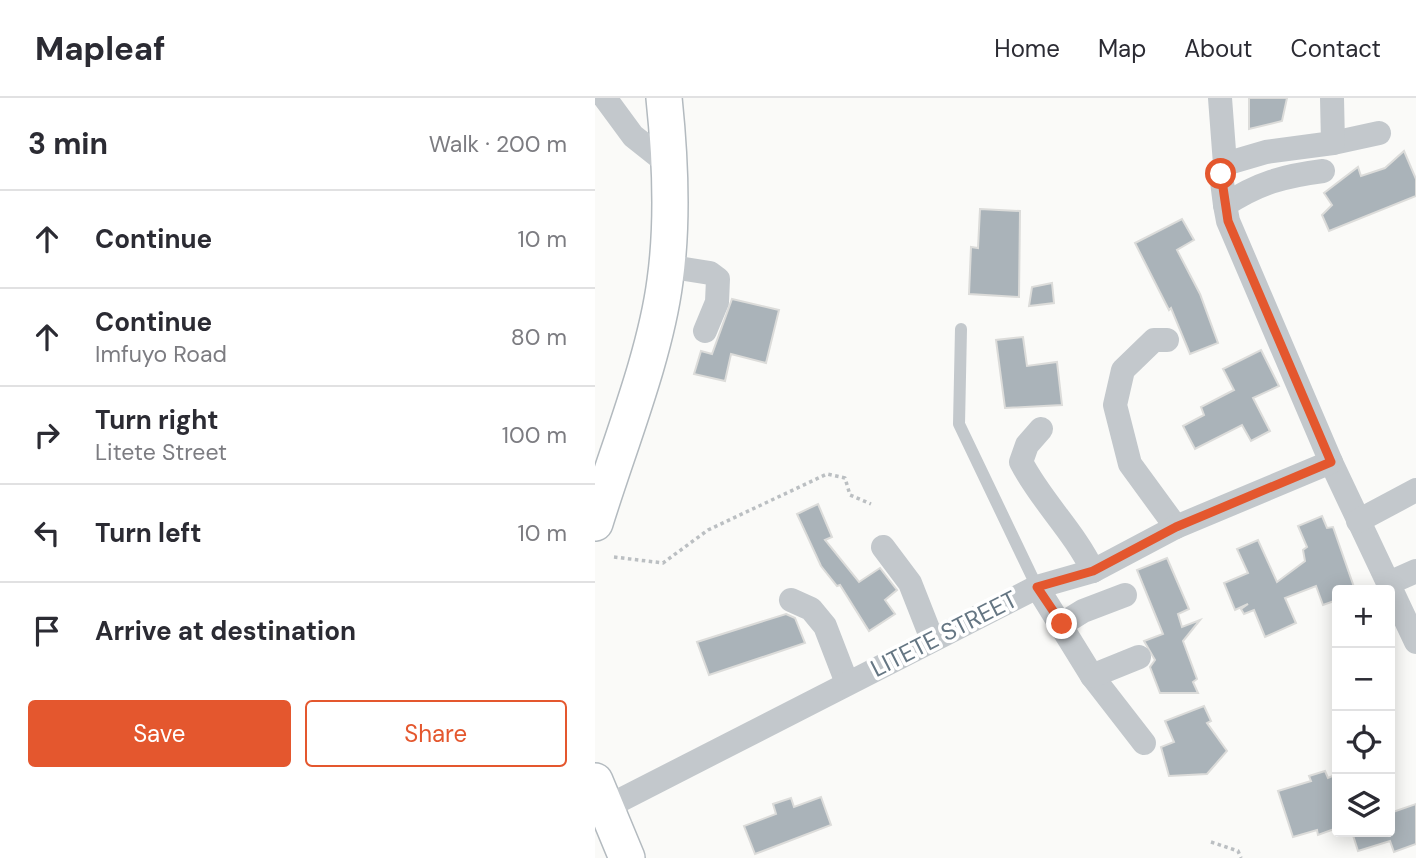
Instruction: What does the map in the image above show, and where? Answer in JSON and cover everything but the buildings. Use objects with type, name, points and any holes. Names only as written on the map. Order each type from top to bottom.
[{"type":"main road","points":[[595,523],[644,370],[665,281],[667,163],[664,98]]},
{"type":"main road","points":[[600,795],[627,858]]},
{"type":"street","points":[[605,98],[633,136],[667,163]]},
{"type":"street","points":[[1220,98],[1225,164],[1221,174],[1227,213],[1331,462],[1416,642]]},
{"type":"street","points":[[1332,98],[1333,143]]},
{"type":"street","points":[[1225,164],[1266,152],[1333,143],[1379,133]]},
{"type":"street","points":[[1227,213],[1251,187],[1292,176],[1323,172]]},
{"type":"street","points":[[666,266],[711,273],[718,279],[717,302],[705,331]]},
{"type":"street","points":[[1167,340],[1154,340],[1123,370],[1115,405],[1130,464],[1176,527]]},
{"type":"street","points":[[1041,429],[1027,445],[1021,463],[1034,489],[1084,552],[1093,571]]},
{"type":"street","name":"LITETE STREET","points":[[600,795],[847,683],[1037,587],[1093,571],[1176,527],[1331,462]]},
{"type":"street","points":[[1358,521],[1416,490]]},
{"type":"street","points":[[883,547],[903,572],[932,639]]},
{"type":"street","points":[[1389,583],[1416,571]]},
{"type":"street","points":[[1037,587],[1092,677],[1144,743]]},
{"type":"street","points":[[1062,624],[1083,611],[1125,596]]},
{"type":"street","points":[[791,600],[811,608],[825,626],[847,683]]},
{"type":"street","points":[[1092,677],[1139,657]]},
{"type":"lane","points":[[961,329],[959,424],[1037,587]]},
{"type":"path","points":[[614,557],[663,563],[708,530],[827,474],[845,478],[850,495],[871,504]]},
{"type":"path","points":[[1211,842],[1238,851],[1241,858]]},
{"type":"route","points":[[1062,624],[1037,587],[1093,571],[1176,527],[1331,462],[1228,221],[1221,174]]}]
